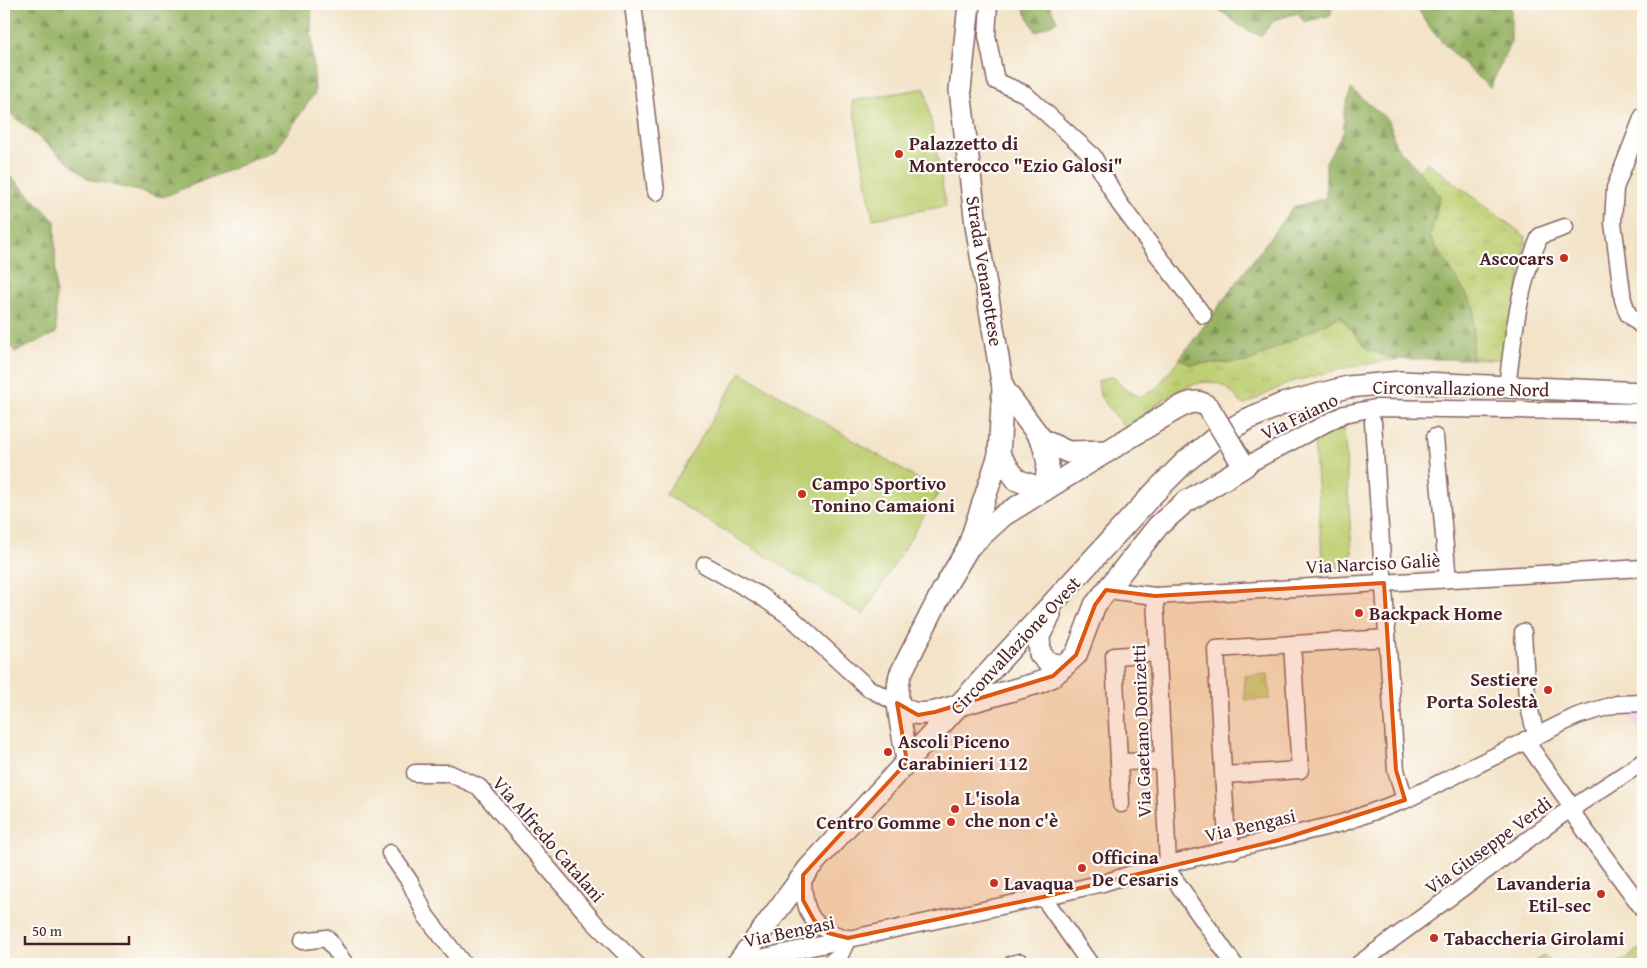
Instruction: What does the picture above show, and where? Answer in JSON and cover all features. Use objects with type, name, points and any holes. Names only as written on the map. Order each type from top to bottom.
[{"type":"main road","name":"Strada Venarottese","points":[[907,762],[902,721],[897,703],[896,689],[900,675],[943,590],[968,548],[999,455],[1003,388],[964,129],[960,90],[969,4]]},
{"type":"main road","name":"Circonvallazione Nord","points":[[1282,404],[1319,393],[1382,383],[1643,393]]},
{"type":"main road","name":"Strada Venarottese","points":[[1003,388],[1042,440],[1048,463],[1044,490]]},
{"type":"main road","name":"Strada Venarottese","points":[[968,548],[1004,515],[1188,402],[1203,402],[1209,408],[1242,462]]},
{"type":"main road","name":"Circonvallazione Ovest","points":[[735,964],[803,875],[960,703],[1185,462],[1214,439],[1248,419],[1282,404]]},
{"type":"main road","name":"Strada Venarottese","points":[[1042,440],[1068,452],[1108,451]]},
{"type":"main road","points":[[999,455],[1017,480],[1044,490]]},
{"type":"main road","points":[[897,703],[905,711],[918,715],[1038,683],[1054,676],[1076,655],[1095,605],[1158,526],[1184,503],[1242,462]]},
{"type":"main road","points":[[1058,600],[1039,636],[1040,654],[1049,663],[1064,666]]},
{"type":"street","points":[[633,4],[656,192]]},
{"type":"street","points":[[989,4],[986,36],[996,81],[1026,94],[1093,156],[1119,203],[1203,315]]},
{"type":"street","points":[[1643,116],[1616,188],[1613,223],[1622,300],[1628,314],[1643,327]]},
{"type":"street","points":[[1507,388],[1515,320],[1530,260],[1540,236],[1565,227]]},
{"type":"street","name":"Via Faiano","points":[[1242,462],[1344,414],[1375,408],[1643,412]]},
{"type":"street","points":[[1373,422],[1396,770],[1405,800]]},
{"type":"street","points":[[1435,437],[1448,579]]},
{"type":"street","points":[[705,565],[759,595],[792,618],[868,688],[897,703]]},
{"type":"street","name":"Via Narciso Galiè","points":[[1106,590],[1155,596],[1643,568]]},
{"type":"street","name":"Via Gaetano Donizetti","points":[[1155,596],[1168,865]]},
{"type":"street","points":[[1523,632],[1530,737],[1572,808],[1641,902]]},
{"type":"street","points":[[1233,850],[1226,832],[1216,649],[1387,638]]},
{"type":"street","points":[[1224,775],[1300,770],[1292,644]]},
{"type":"street","points":[[1121,804],[1114,656],[1158,653]]},
{"type":"street","name":"Via Bengasi","points":[[735,964],[765,961],[848,938],[1043,897],[1342,823],[1405,800],[1530,737],[1577,716],[1609,706],[1643,703]]},
{"type":"street","points":[[1119,762],[1162,761]]},
{"type":"street","name":"Via Giuseppe Verdi","points":[[1359,964],[1572,808],[1643,762]]},
{"type":"street","name":"Via Alfredo Catalani","points":[[415,773],[449,773],[479,787],[594,922],[636,964]]},
{"type":"street","points":[[390,853],[410,882],[426,916],[464,964]]},
{"type":"street","points":[[1168,865],[1170,873],[1234,964]]},
{"type":"street","name":"Via Bengasi","points":[[803,875],[803,900],[814,920],[828,933],[848,938]]},
{"type":"street","points":[[1043,897],[1090,964]]},
{"type":"street","points":[[302,941],[327,938],[345,964]]},
{"type":"street","points":[[829,964],[840,955],[848,938]]},
{"type":"street","points":[[1012,964],[1020,962],[1021,964]]},
{"type":"highlighted area","points":[[1384,583],[1396,770],[1405,800],[1279,840],[1043,897],[848,938],[828,933],[814,920],[803,900],[803,875],[907,762],[897,703],[918,715],[935,712],[1053,676],[1076,655],[1095,605],[1106,590],[1155,596]]},
{"type":"shaded area","points":[[1625,709],[1643,709],[1643,735]]},
{"type":"green space","points":[[4,4],[312,4],[311,25],[315,93],[275,151],[163,197],[88,179],[4,108]]},
{"type":"green space","points":[[1021,4],[1049,4],[1057,21],[1036,32]]},
{"type":"green space","points":[[1208,4],[1332,4],[1331,15],[1305,23],[1298,13],[1274,20],[1262,35],[1247,30],[1223,12]]},
{"type":"green space","points":[[1416,4],[1511,4],[1511,42],[1490,88],[1430,28]]},
{"type":"green space","name":"Palazzetto di Monterocco \"Ezio Galosi\"","points":[[925,88],[946,206],[873,219],[852,101]]},
{"type":"green space","points":[[1351,89],[1389,121],[1395,144],[1440,196],[1430,237],[1474,307],[1472,359],[1398,359],[1368,350],[1340,316],[1247,362],[1189,364],[1180,358],[1293,207],[1326,198],[1326,162],[1344,131],[1344,113]]},
{"type":"green space","points":[[1427,162],[1526,237],[1507,359],[1472,359],[1474,307],[1430,237],[1440,196],[1418,171]]},
{"type":"green space","points":[[4,169],[55,221],[56,333],[15,352],[4,336]]},
{"type":"green space","points":[[1340,316],[1368,350],[1398,359],[1344,368],[1291,382],[1243,405],[1224,386],[1212,382],[1199,383],[1185,387],[1172,394],[1126,429],[1100,396],[1098,381],[1113,376],[1124,389],[1140,397],[1155,390],[1180,358],[1189,364],[1247,362]]},
{"type":"green space","name":"Campo Sportivo Tonino Camaioni","points":[[741,372],[939,492],[863,615],[666,495]]},
{"type":"green space","points":[[1344,427],[1353,569],[1323,572],[1314,438]]},
{"type":"green space","points":[[1268,674],[1270,699],[1245,700],[1244,676]]},
{"type":"green space","points":[[1643,947],[1643,964],[1618,964]]},
{"type":"green space","points":[[1545,955],[1551,964],[1531,964]]},
{"type":"place","name":"Palazzetto di Monterocco \"Ezio Galosi\"","points":[[899,154]]},
{"type":"place","name":"Ascocars","points":[[1564,258]]},
{"type":"place","name":"Campo Sportivo Tonino Camaioni","points":[[802,494]]},
{"type":"place","name":"Backpack Home","points":[[1359,613]]},
{"type":"place","name":"Sestiere Porta Solestà","points":[[1548,690]]},
{"type":"place","name":"Ascoli Piceno Carabinieri 112","points":[[888,752]]},
{"type":"place","name":"L'isola che non c'è","points":[[955,809]]},
{"type":"place","name":"Centro Gomme","points":[[951,822]]},
{"type":"place","name":"Officina De Cesaris","points":[[1082,868]]},
{"type":"place","name":"Lavaqua","points":[[994,883]]},
{"type":"place","name":"Lavanderia Etil-sec","points":[[1601,894]]},
{"type":"place","name":"Tabaccheria Girolami","points":[[1434,938]]}]
